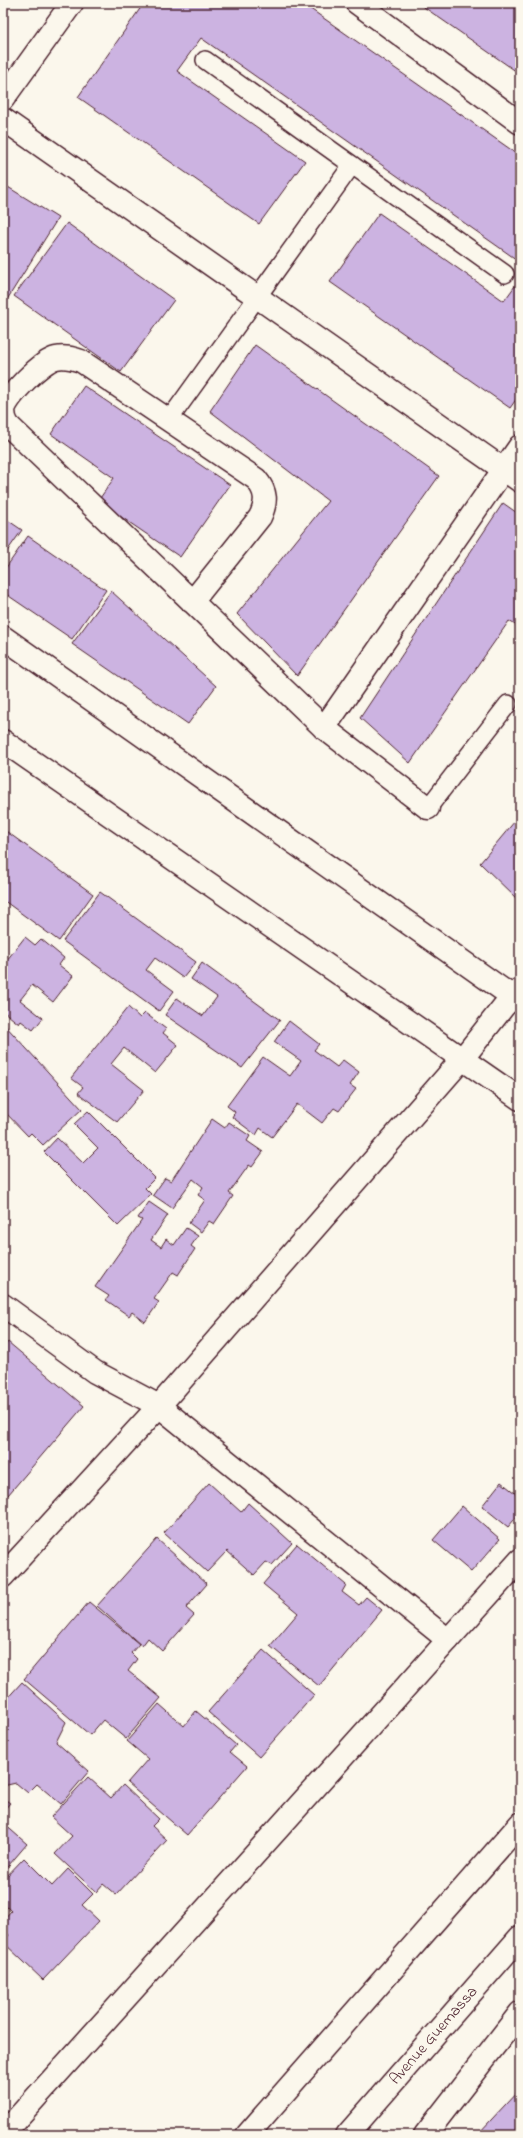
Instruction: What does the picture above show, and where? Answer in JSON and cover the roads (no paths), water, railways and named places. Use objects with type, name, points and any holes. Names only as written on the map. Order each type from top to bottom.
[{"type":"street","points":[[3,99],[72,3]]},
{"type":"street","points":[[357,3],[520,123]]},
{"type":"street","points":[[3,119],[512,475]]},
{"type":"street","points":[[192,602],[260,517],[265,507],[266,496],[263,487],[256,479],[81,360],[69,357],[57,357],[39,366],[9,400],[4,410],[8,425],[192,602],[324,728],[428,808]]},
{"type":"street","points":[[324,728],[512,475],[520,446]]},
{"type":"street","points":[[3,637],[518,996],[504,1006],[463,1058],[159,1406],[3,1576]]},
{"type":"street","points":[[3,741],[463,1058],[520,1099]]},
{"type":"street","points":[[3,1305],[95,1372],[159,1406],[448,1640]]},
{"type":"street","points":[[3,2134],[520,1560]]},
{"type":"street","points":[[247,2135],[520,1824]]},
{"type":"street","name":"Avenue Guemassa","points":[[347,2135],[520,1936]]},
{"type":"street","points":[[425,2135],[520,2013]]},
{"type":"lane","points":[[205,60],[505,274]]},
{"type":"lane","points":[[169,420],[352,165]]},
{"type":"lane","points":[[428,808],[508,704]]}]
